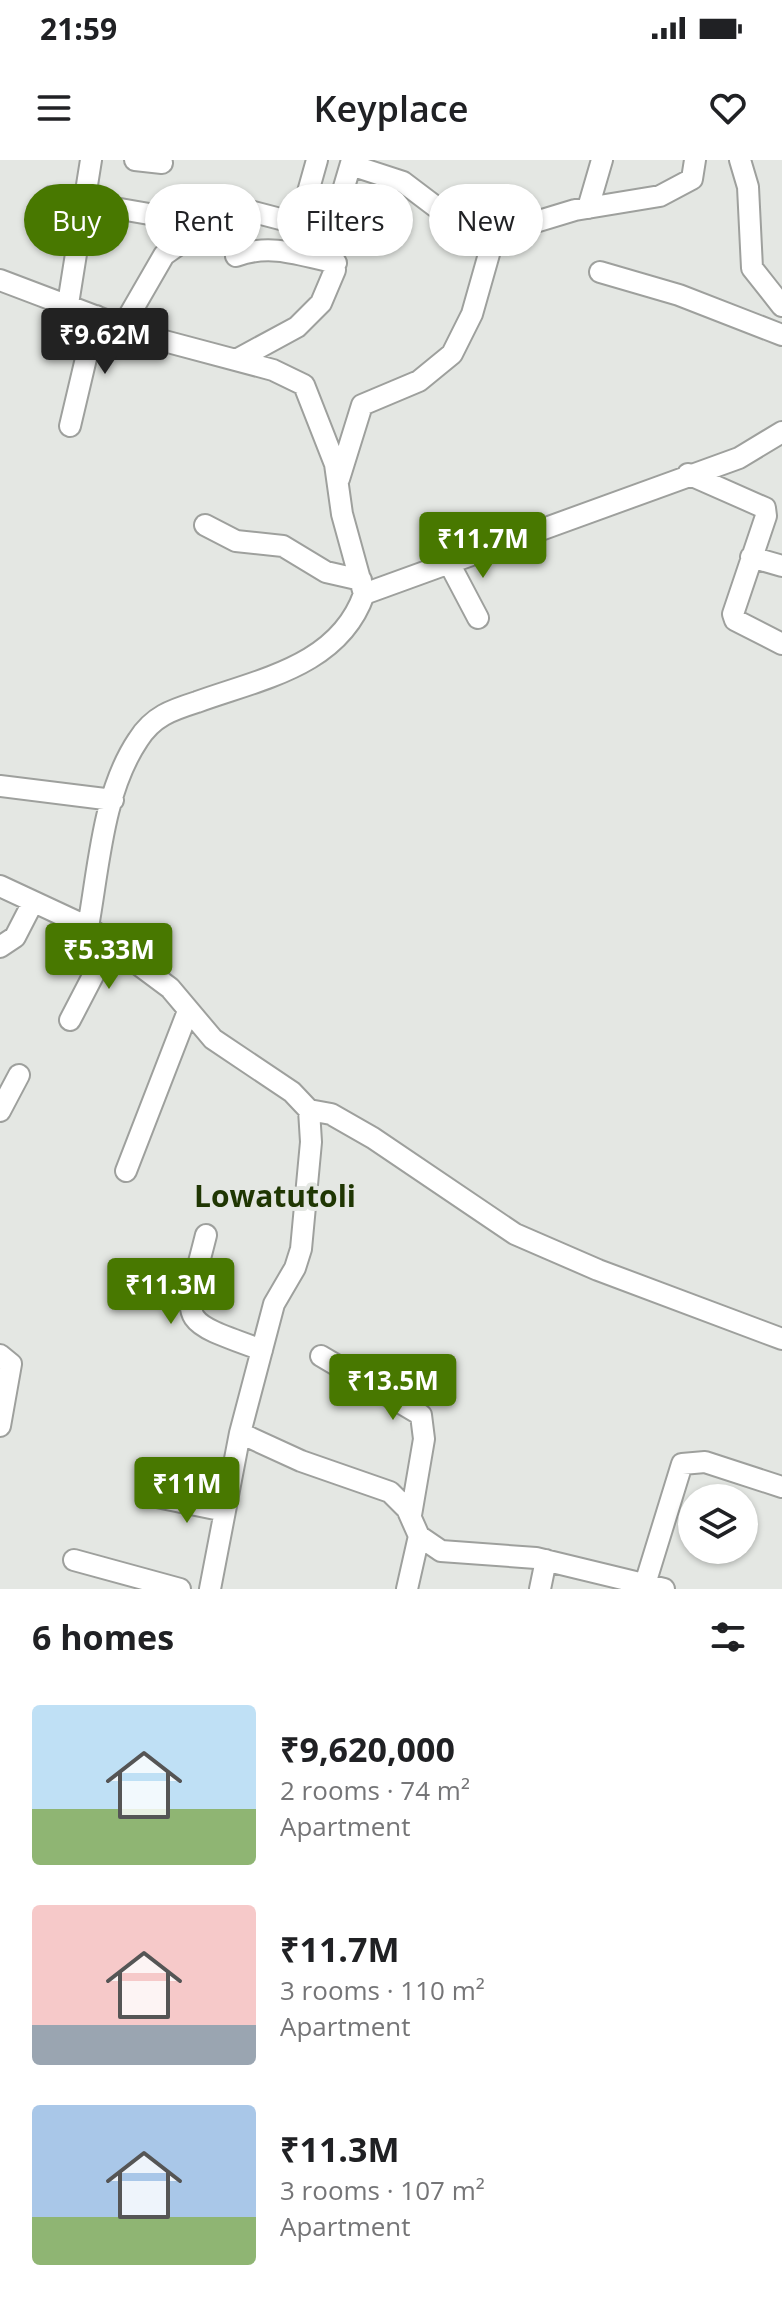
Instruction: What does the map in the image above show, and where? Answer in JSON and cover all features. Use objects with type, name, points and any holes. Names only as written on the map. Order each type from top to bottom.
[{"type":"street","points":[[88,184],[91,160]]},
{"type":"street","points":[[135,160],[162,163]]},
{"type":"street","points":[[310,184],[317,160]]},
{"type":"street","points":[[588,208],[602,160]]},
{"type":"street","points":[[543,221],[588,208],[675,191],[692,179],[695,160]]},
{"type":"street","points":[[740,160],[748,187],[752,268],[782,306]]},
{"type":"street","points":[[345,184],[352,162],[403,182],[429,202]]},
{"type":"street","points":[[123,326],[164,255],[188,238],[192,225],[178,219],[129,211]]},
{"type":"street","points":[[261,250],[276,249],[336,263]]},
{"type":"street","points":[[68,304],[76,256]]},
{"type":"street","points":[[236,360],[311,316],[327,292],[335,256]]},
{"type":"street","points":[[338,483],[359,408],[429,375],[452,354],[465,334],[489,256]]},
{"type":"street","points":[[600,272],[691,299],[782,335]]},
{"type":"street","points":[[0,280],[123,326],[273,370],[304,385],[335,464],[342,514],[362,587],[352,619],[328,647],[302,665],[158,716],[139,738],[124,764],[113,800],[88,927]]},
{"type":"street","points":[[70,426],[96,316]]},
{"type":"street","points":[[205,525],[236,541],[283,546],[326,572],[362,587],[449,563],[739,458],[782,432]]},
{"type":"street","points":[[688,474],[765,508],[766,516],[734,610],[735,620],[782,644]]},
{"type":"street","points":[[751,557],[782,566]]},
{"type":"street","points":[[449,563],[478,618]]},
{"type":"street","points":[[0,786],[113,800]]},
{"type":"street","points":[[0,886],[32,904],[88,927],[170,988],[213,1039],[292,1092],[309,1110],[331,1114],[373,1138],[515,1234],[598,1270],[782,1339]]},
{"type":"street","points":[[0,947],[15,937],[32,904]]},
{"type":"street","points":[[70,1020],[110,943]]},
{"type":"street","points":[[126,1171],[188,1011]]},
{"type":"street","points":[[0,1111],[19,1075]]},
{"type":"street","points":[[210,1589],[240,1433],[274,1304],[295,1268],[301,1249],[311,1142],[309,1110]]},
{"type":"street","points":[[206,1235],[189,1305],[192,1318],[202,1329],[262,1350]]},
{"type":"street","points":[[0,1355],[11,1364],[12,1374],[0,1426]]},
{"type":"street","points":[[321,1356],[421,1415],[424,1439],[411,1515]]},
{"type":"street","points":[[240,1433],[301,1461],[390,1492],[411,1515],[419,1536],[407,1589]]},
{"type":"street","points":[[419,1536],[441,1551],[546,1560],[655,1586],[682,1464],[705,1462],[782,1487]]},
{"type":"street","points":[[157,1497],[225,1511]]},
{"type":"street","points":[[74,1560],[180,1589]]},
{"type":"street","points":[[540,1589],[546,1560]]},
{"type":"district","name":"Lowatutoli","points":[[275,1195]]}]
